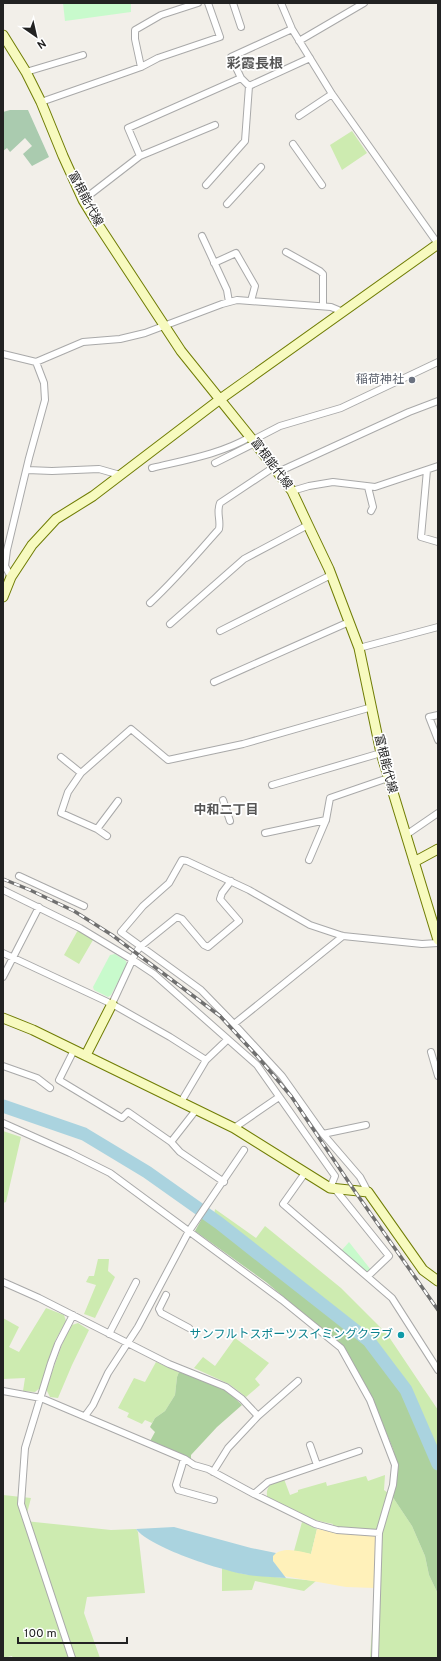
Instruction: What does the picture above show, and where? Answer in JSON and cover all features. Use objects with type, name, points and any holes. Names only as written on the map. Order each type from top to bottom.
[{"type":"street","points":[[141,67],[135,39],[135,30],[161,15],[198,3]]},
{"type":"street","points":[[41,102],[141,67],[158,58],[220,37],[208,3]]},
{"type":"street","points":[[233,3],[241,27]]},
{"type":"street","points":[[3,597],[11,577],[32,545],[56,519],[93,496],[219,400],[438,244],[332,94],[292,29],[281,3]]},
{"type":"street","points":[[299,40],[364,3]]},
{"type":"street","points":[[206,185],[245,141],[249,86],[241,78],[231,57],[292,29]]},
{"type":"street","name":"富根能代線","points":[[3,35],[26,72],[41,102],[82,200],[163,326],[219,400],[253,440],[292,491],[331,575],[359,648],[381,753],[438,940]]},
{"type":"street","points":[[26,72],[83,55]]},
{"type":"street","points":[[249,86],[310,58]]},
{"type":"street","points":[[140,156],[128,128],[241,78]]},
{"type":"street","points":[[299,116],[332,94]]},
{"type":"street","points":[[82,200],[140,156],[215,125]]},
{"type":"street","points":[[293,144],[322,185]]},
{"type":"street","points":[[227,204],[261,167]]},
{"type":"street","points":[[202,236],[227,290],[229,302]]},
{"type":"street","points":[[286,252],[323,274],[323,306]]},
{"type":"street","points":[[214,263],[236,253],[256,286],[251,301]]},
{"type":"street","points":[[3,354],[36,362],[83,342],[120,339],[145,333],[237,300],[332,307],[343,312]]},
{"type":"street","points":[[11,577],[5,566],[7,550],[45,393],[36,362]]},
{"type":"street","points":[[215,463],[280,426],[341,408],[438,362]]},
{"type":"street","points":[[150,603],[172,583],[219,529],[220,523],[218,509],[220,503],[276,470],[409,412],[438,401]]},
{"type":"street","points":[[152,468],[202,456],[253,440]]},
{"type":"street","points":[[292,491],[308,486],[333,482],[375,487],[438,466]]},
{"type":"street","points":[[27,470],[52,471],[100,469],[120,474]]},
{"type":"street","points":[[427,470],[421,537],[438,542]]},
{"type":"street","points":[[368,487],[373,508],[371,511]]},
{"type":"street","points":[[170,624],[244,559],[308,525]]},
{"type":"street","points":[[220,631],[331,575]]},
{"type":"street","points":[[214,682],[349,622]]},
{"type":"street","points":[[359,648],[438,627]]},
{"type":"street","points":[[107,836],[98,830],[61,813],[68,792],[81,773],[131,730],[168,760],[243,744],[372,707]]},
{"type":"street","points":[[438,714],[429,717],[438,740]]},
{"type":"street","points":[[272,785],[381,753]]},
{"type":"street","points":[[61,757],[81,773]]},
{"type":"street","points":[[309,860],[326,820],[330,798],[388,778]]},
{"type":"street","points":[[223,800],[230,821]]},
{"type":"street","points":[[98,830],[118,801]]},
{"type":"street","points":[[406,835],[438,813]]},
{"type":"street","points":[[264,834],[326,820]]},
{"type":"street","points":[[414,862],[438,849]]},
{"type":"street","points":[[438,943],[422,944],[343,936],[310,925],[268,900],[231,881],[182,860],[169,884],[143,906],[121,932],[201,990],[282,1076],[323,1134],[360,1177],[368,1192],[423,1270],[438,1281]]},
{"type":"street","points":[[19,876],[84,906]]},
{"type":"street","points":[[86,1055],[140,946],[177,917],[182,919],[204,945],[208,947],[239,921],[220,899],[222,893],[231,881]]},
{"type":"street","points":[[3,890],[80,928],[154,974],[257,1065],[335,1176],[332,1188]]},
{"type":"street","points":[[3,977],[39,907]]},
{"type":"street","points":[[234,1024],[343,936]]},
{"type":"street","points":[[3,953],[112,1004],[170,1037],[206,1060]]},
{"type":"street","points":[[3,1018],[33,1030],[86,1055],[234,1128],[305,1173],[332,1188],[389,1256],[368,1276]]},
{"type":"street","points":[[181,1102],[206,1060],[227,1040]]},
{"type":"street","points":[[74,1050],[60,1080],[122,1118],[128,1112],[171,1142],[180,1152],[224,1182]]},
{"type":"street","points":[[431,1052],[438,1076]]},
{"type":"street","points":[[3,1066],[37,1078],[50,1088]]},
{"type":"street","points":[[234,1128],[279,1097]]},
{"type":"street","points":[[171,1142],[196,1110]]},
{"type":"street","points":[[3,1123],[110,1173],[191,1229],[341,1348],[370,1400],[395,1465],[393,1485],[379,1533],[375,1658]]},
{"type":"street","points":[[323,1134],[366,1125]]},
{"type":"street","points":[[85,1416],[93,1405],[108,1373],[138,1327],[191,1229],[224,1182],[244,1150]]},
{"type":"street","points":[[305,1173],[283,1204],[392,1298],[438,1370]]},
{"type":"street","points":[[332,1188],[368,1192]]},
{"type":"street","points":[[3,1282],[39,1298],[169,1364],[226,1387],[242,1399],[258,1416]]},
{"type":"street","points":[[109,1334],[136,1282]]},
{"type":"street","points":[[166,1295],[158,1309],[161,1313],[189,1328]]},
{"type":"street","points":[[72,1658],[21,1504],[25,1448],[51,1363],[58,1344],[73,1315]]},
{"type":"street","points":[[213,1472],[228,1448],[258,1416],[298,1381]]},
{"type":"street","points":[[3,1391],[41,1398],[85,1416],[184,1459],[194,1465],[213,1472],[315,1524],[337,1530],[379,1533]]},
{"type":"street","points":[[310,1445],[317,1465]]},
{"type":"street","points":[[254,1494],[268,1482],[359,1451]]},
{"type":"street","points":[[184,1459],[176,1485],[178,1490],[214,1500]]},
{"type":"green space","points":[[63,3],[131,3],[131,12],[65,21]]},
{"type":"green space","points":[[10,110],[28,110],[49,157],[32,166],[23,154],[32,146],[25,138],[10,152],[7,148],[3,151],[3,112]]},
{"type":"green space","points":[[352,131],[367,153],[342,170],[330,145]]},
{"type":"green space","points":[[78,930],[93,940],[79,964],[64,955]]},
{"type":"green space","points":[[115,954],[126,961],[127,965],[111,995],[108,997],[94,990],[93,987],[110,955]]},
{"type":"green space","points":[[3,1131],[21,1137],[6,1202],[3,1203]]},
{"type":"green space","points":[[215,1209],[256,1238],[265,1226],[341,1288],[387,1334],[438,1410],[438,1469],[404,1391],[367,1342],[213,1222]]},
{"type":"green space","points":[[204,1215],[367,1342],[404,1391],[438,1470],[438,1594],[429,1575],[425,1556],[412,1526],[392,1496],[398,1469],[393,1449],[371,1396],[341,1345],[266,1282],[195,1231]]},
{"type":"green space","points":[[349,1242],[371,1270],[366,1273],[341,1251]]},
{"type":"green space","points":[[98,1259],[109,1259],[108,1271],[115,1277],[95,1318],[84,1314],[96,1285],[86,1282],[89,1276],[94,1276]]},
{"type":"green space","points":[[46,1308],[64,1315],[66,1321],[56,1339],[41,1387],[35,1392],[23,1391],[25,1378],[3,1379],[3,1318],[19,1327],[9,1347],[19,1352]]},
{"type":"green space","points":[[78,1323],[89,1330],[58,1398],[50,1397],[46,1389],[63,1342],[72,1325]]},
{"type":"green space","points":[[235,1338],[269,1363],[255,1379],[260,1385],[246,1397],[229,1384],[194,1368],[203,1357],[215,1366]]},
{"type":"green space","points":[[156,1362],[179,1372],[175,1395],[165,1411],[155,1418],[152,1423],[145,1420],[142,1424],[127,1417],[129,1413],[118,1408],[134,1378],[145,1382]]},
{"type":"green space","points":[[179,1372],[226,1390],[242,1405],[217,1427],[191,1455],[191,1460],[149,1443],[155,1432],[150,1427],[155,1418],[165,1411],[175,1395]]},
{"type":"green space","points":[[385,1475],[384,1490],[392,1496],[412,1526],[425,1556],[429,1575],[438,1594],[438,1658],[370,1658],[375,1588],[334,1532],[333,1524],[314,1520],[267,1497],[269,1486],[284,1479],[290,1495],[298,1492],[298,1490],[326,1482],[327,1486],[366,1476],[368,1481]]},
{"type":"green space","points":[[3,1495],[31,1498],[25,1521],[111,1530],[136,1529],[138,1532],[145,1593],[87,1597],[84,1613],[100,1658],[13,1658],[12,1656],[3,1658]]},
{"type":"green space","points":[[302,1522],[317,1529],[311,1554],[294,1551]]},
{"type":"green space","points":[[222,1568],[243,1574],[316,1581],[304,1591],[255,1581],[252,1590],[222,1591]]},
{"type":"sand","points":[[317,1529],[334,1532],[376,1535],[375,1588],[346,1587],[284,1576],[273,1561],[272,1556],[286,1550],[311,1554]]},
{"type":"water","points":[[174,1527],[251,1548],[276,1553],[273,1556],[273,1561],[286,1578],[248,1575],[202,1563],[156,1543],[136,1529]]},
{"type":"waterway","points":[[3,1106],[84,1134],[147,1172],[219,1223],[369,1341],[406,1390],[438,1464]]},
{"type":"railway","points":[[3,879],[74,911],[112,935],[220,1016],[291,1096],[354,1190],[438,1310]]},
{"type":"place","name":"稲荷神社","points":[[412,380]]},
{"type":"place","name":"サンフルトスポーツスイミングクラブ","points":[[401,1335]]},
{"type":"district","name":"彩霞長根","points":[[255,64]]},
{"type":"district","name":"中和二丁目","points":[[226,811]]}]
